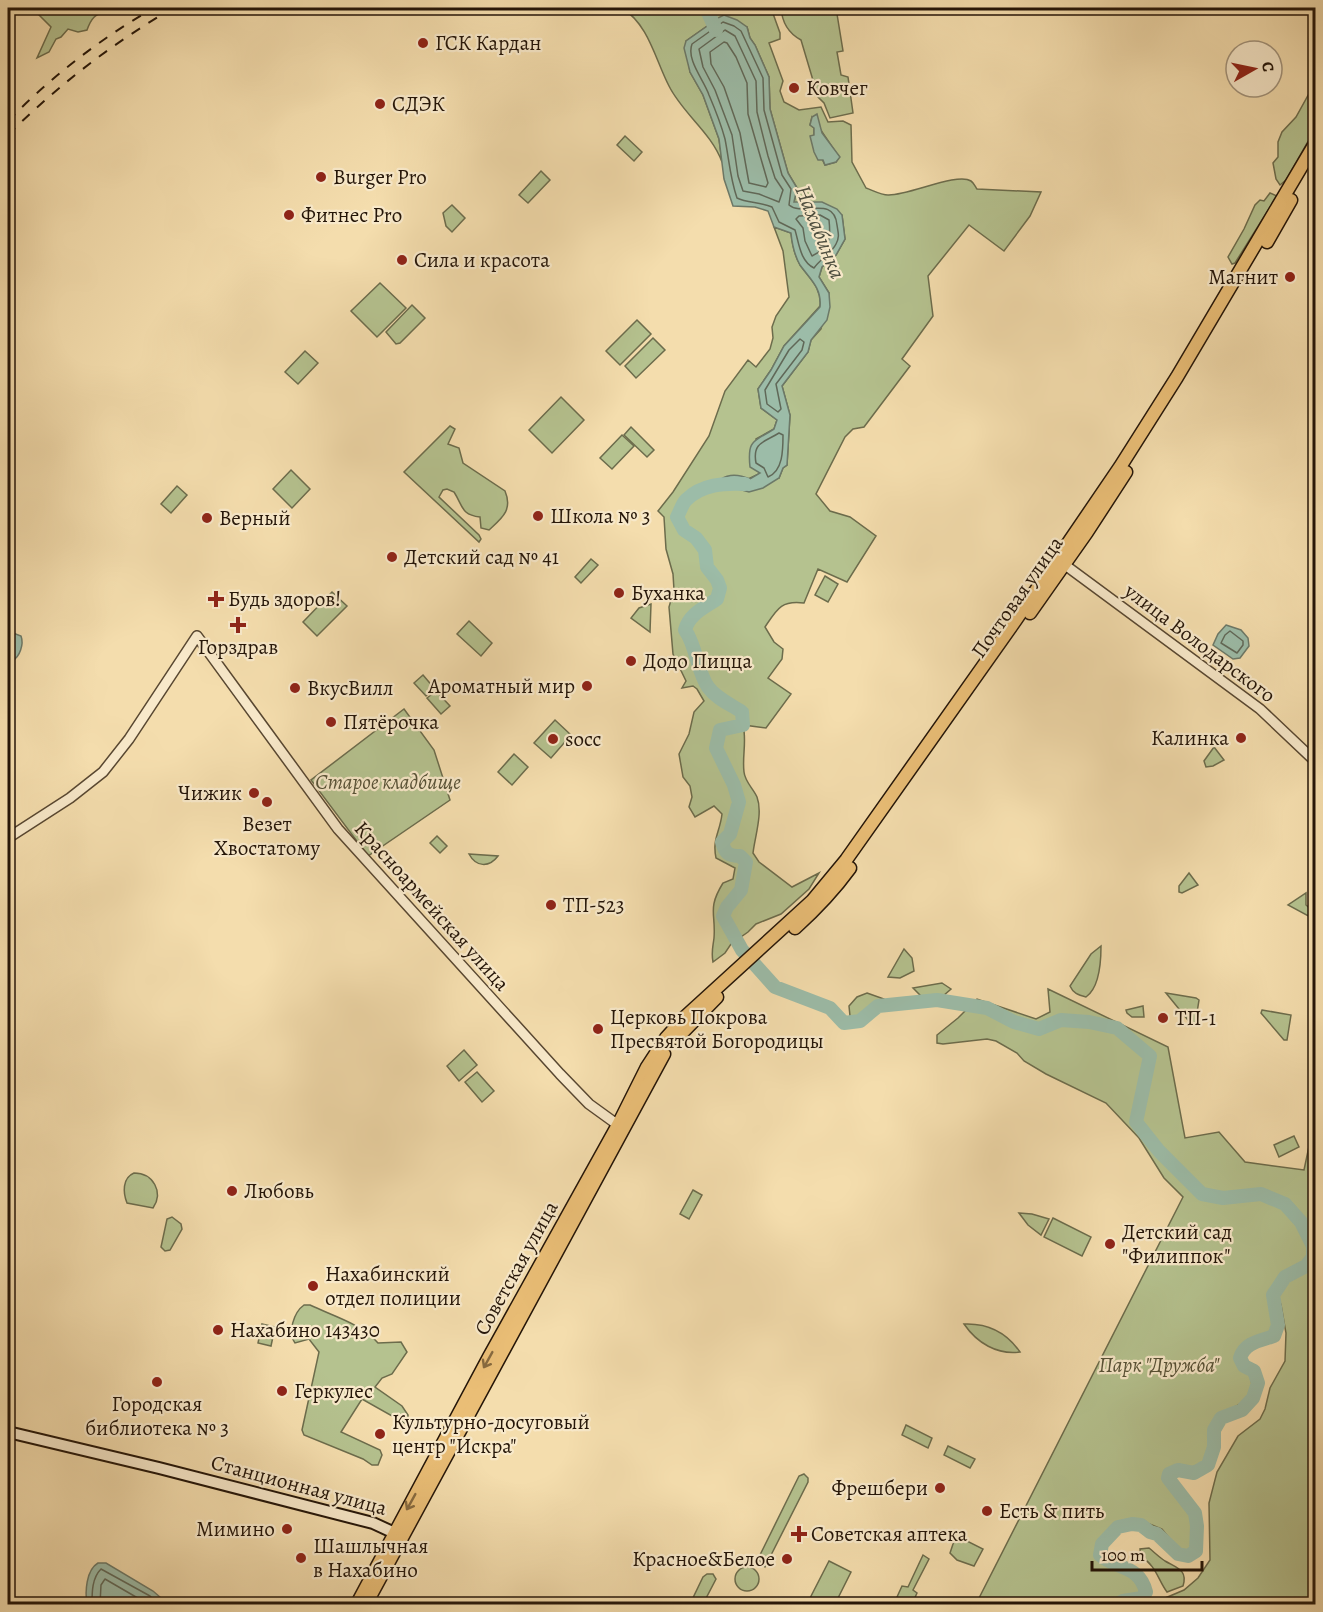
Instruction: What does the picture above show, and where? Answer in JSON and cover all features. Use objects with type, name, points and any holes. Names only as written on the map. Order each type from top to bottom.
[{"type":"main road","points":[[1282,207],[1316,142]]},
{"type":"main road","points":[[1282,207],[1316,159]]},
{"type":"main road","name":"Почтовая улица","points":[[738,973],[830,882],[1061,561],[1094,522],[1183,382],[1282,207]]},
{"type":"main road","points":[[619,1131],[637,1106],[671,1043],[738,973]]},
{"type":"main road","name":"Советская улица","points":[[357,1605],[399,1535],[619,1131],[647,1067],[666,1038],[685,1017],[738,973]]},
{"type":"main road","name":"Станционная улица","points":[[8,1432],[153,1466],[362,1520],[399,1535]]},
{"type":"main road","name":"Советская улица","points":[[366,1605],[399,1535]]},
{"type":"street","name":"улица Володарского","points":[[1061,561],[1252,703],[1316,762]]},
{"type":"street","name":"Красноармейская улица","points":[[8,838],[70,798],[103,772],[129,739],[197,636],[338,829],[560,1074],[619,1131]]},
{"type":"green space","points":[[32,8],[111,8],[94,17],[87,30],[78,32],[68,29],[56,39],[49,52],[37,58],[51,27]]},
{"type":"green space","points":[[622,8],[704,8],[705,10],[708,8],[771,8],[780,39],[769,43],[783,81],[780,91],[784,102],[799,110],[821,107],[828,122],[843,121],[851,125],[852,162],[866,188],[885,195],[897,194],[964,179],[972,182],[977,189],[1041,192],[1030,216],[1004,251],[969,225],[928,276],[933,316],[902,359],[910,366],[864,427],[853,429],[845,437],[816,494],[830,511],[850,517],[876,536],[847,582],[818,569],[804,603],[790,603],[780,607],[773,615],[765,627],[774,642],[783,649],[782,659],[768,678],[791,694],[766,728],[743,725],[744,772],[759,803],[753,853],[759,862],[792,887],[819,873],[809,889],[781,914],[756,924],[713,962],[715,899],[723,883],[733,879],[735,868],[716,858],[716,840],[722,814],[714,806],[695,817],[689,807],[692,797],[690,786],[683,777],[679,754],[689,734],[694,712],[704,701],[693,686],[682,688],[686,681],[673,654],[669,607],[674,590],[673,574],[666,549],[664,517],[658,511],[709,436],[725,391],[748,360],[756,367],[770,349],[773,338],[772,327],[776,316],[789,297],[783,251],[774,227],[791,233],[797,258],[817,289],[820,306],[784,346],[758,389],[761,408],[777,420],[774,429],[756,439],[761,473],[731,487],[779,478],[783,468],[787,465],[790,415],[782,386],[808,352],[811,340],[821,329],[829,293],[819,277],[822,267],[836,255],[845,239],[842,215],[794,203],[797,188],[788,173],[770,109],[769,77],[747,27],[713,20],[711,13],[707,15],[710,24],[686,41],[690,72],[703,95],[719,139],[722,162],[711,141],[675,96],[645,33],[631,15]],"holes":[[[812,117],[839,157],[836,162],[825,165],[811,136],[814,136],[814,128],[810,125]]]},
{"type":"green space","points":[[781,8],[836,8],[843,51],[837,52],[841,75],[848,77],[853,113],[830,118],[824,103],[818,97],[801,40],[786,27]]},
{"type":"green space","points":[[1311,90],[1315,92],[1315,129],[1286,180],[1280,185],[1276,179],[1273,163],[1278,157],[1278,142],[1282,132],[1296,117]]},
{"type":"green space","points":[[625,136],[642,152],[634,161],[617,145]]},
{"type":"green space","points":[[541,171],[550,180],[528,203],[519,195]]},
{"type":"green space","points":[[1270,193],[1277,196],[1235,263],[1232,264],[1228,257],[1255,205],[1260,200],[1264,201]]},
{"type":"green space","points":[[452,205],[465,218],[452,232],[446,226],[443,213]]},
{"type":"green space","points":[[380,283],[406,308],[377,337],[351,311]]},
{"type":"green space","points":[[412,305],[425,318],[400,343],[396,344],[386,332]]},
{"type":"green space","points":[[637,320],[651,334],[620,365],[606,351]]},
{"type":"green space","points":[[653,338],[665,350],[636,378],[625,366]]},
{"type":"green space","points":[[305,351],[318,363],[298,384],[285,372]]},
{"type":"green space","points":[[561,397],[584,420],[552,453],[529,430]]},
{"type":"green space","points":[[450,426],[455,429],[448,444],[459,448],[463,463],[505,491],[507,498],[505,513],[489,530],[481,528],[480,517],[466,512],[454,492],[443,490],[439,497],[479,535],[481,539],[479,542],[404,472]]},
{"type":"green space","points":[[631,427],[654,450],[647,457],[624,435]]},
{"type":"green space","points":[[622,435],[634,446],[612,469],[600,458]]},
{"type":"green space","points":[[291,470],[310,489],[292,508],[273,489]]},
{"type":"green space","points":[[177,486],[187,495],[171,513],[161,504]]},
{"type":"green space","points":[[591,559],[598,565],[581,583],[575,577]]},
{"type":"green space","points":[[825,576],[838,584],[828,602],[815,595]]},
{"type":"green space","points":[[332,592],[347,606],[317,636],[303,622]]},
{"type":"green space","points":[[651,604],[650,632],[631,618],[639,608]]},
{"type":"green space","points":[[469,621],[492,643],[481,656],[457,634]]},
{"type":"green space","points":[[423,675],[434,688],[426,696],[414,683]]},
{"type":"green space","points":[[436,691],[450,706],[441,714],[427,698]]},
{"type":"green space","name":"Старое кладбище","points":[[404,709],[434,750],[450,800],[368,856],[311,780]]},
{"type":"green space","name":"socc","points":[[555,720],[571,735],[551,758],[534,743]]},
{"type":"green space","points":[[1214,747],[1224,760],[1206,767],[1204,761]]},
{"type":"green space","points":[[514,754],[528,767],[512,785],[498,772]]},
{"type":"green space","points":[[437,836],[447,846],[440,853],[430,843]]},
{"type":"green space","points":[[469,854],[498,856],[491,863],[479,864]]},
{"type":"green space","points":[[1189,873],[1198,885],[1182,893],[1179,892],[1179,886]]},
{"type":"green space","points":[[1306,893],[1306,905],[1314,912],[1312,918],[1288,905]]},
{"type":"green space","points":[[1101,946],[1100,967],[1094,987],[1086,997],[1078,994],[1070,986],[1091,954]]},
{"type":"green space","points":[[904,949],[912,958],[914,971],[900,978],[888,977]]},
{"type":"green space","points":[[942,983],[951,989],[943,996],[921,996],[913,988]]},
{"type":"green space","name":"Парк \"Дружба\"","points":[[1048,989],[1168,1047],[1185,1138],[1219,1132],[1245,1162],[1304,1170],[1312,1132],[1315,1131],[1315,1604],[1151,1604],[1184,1590],[1198,1578],[1210,1560],[1209,1503],[1217,1472],[1238,1436],[1260,1419],[1270,1388],[1285,1361],[1286,1333],[1275,1287],[1271,1295],[1273,1327],[1271,1332],[1247,1340],[1237,1354],[1243,1369],[1250,1374],[1251,1393],[1242,1403],[1228,1410],[1216,1421],[1212,1431],[1210,1452],[1202,1464],[1193,1468],[1169,1471],[1165,1478],[1173,1493],[1192,1513],[1193,1548],[1186,1553],[1178,1549],[1162,1529],[1138,1522],[1111,1531],[1098,1557],[1103,1564],[1127,1571],[1136,1577],[1144,1588],[1140,1595],[1115,1600],[1113,1604],[976,1604],[1183,1197],[1164,1178],[1139,1138],[1106,1103],[1046,1074],[996,1041],[987,1039],[937,1043],[937,1035],[977,999],[1036,1019],[1050,1012]]},
{"type":"green space","points":[[867,993],[884,999],[884,1005],[860,1021],[850,1016],[849,1006],[857,997]]},
{"type":"green space","points":[[1166,993],[1199,1000],[1195,1025],[1192,1025]]},
{"type":"green space","points":[[1143,1006],[1144,1017],[1132,1017],[1126,1010]]},
{"type":"green space","points":[[1262,1010],[1291,1015],[1287,1040],[1284,1040],[1261,1013]]},
{"type":"green space","points":[[464,1050],[477,1065],[459,1081],[447,1066]]},
{"type":"green space","points":[[477,1072],[494,1091],[482,1102],[465,1082]]},
{"type":"green space","points":[[1294,1136],[1299,1147],[1279,1157],[1274,1145]]},
{"type":"green space","points":[[134,1173],[147,1176],[155,1184],[157,1196],[153,1208],[127,1203],[125,1182]]},
{"type":"green space","points":[[693,1190],[702,1195],[689,1219],[680,1214]]},
{"type":"green space","points":[[1019,1213],[1049,1219],[1041,1235],[1028,1225]]},
{"type":"green space","points":[[172,1217],[181,1224],[182,1229],[170,1250],[165,1251],[161,1247],[167,1219]]},
{"type":"green space","points":[[1053,1218],[1091,1237],[1082,1256],[1044,1237]]},
{"type":"green space","points":[[304,1305],[310,1305],[347,1321],[378,1343],[401,1342],[407,1352],[392,1374],[382,1378],[375,1387],[402,1406],[408,1415],[408,1425],[362,1399],[341,1432],[380,1450],[382,1455],[378,1465],[372,1465],[363,1459],[304,1435],[302,1430],[319,1352],[309,1339],[295,1343],[293,1339],[293,1323],[297,1312]]},
{"type":"green space","points":[[262,1324],[275,1327],[271,1346],[258,1343]]},
{"type":"green space","points":[[964,1324],[981,1325],[996,1330],[1009,1339],[1020,1352],[1003,1352],[988,1346],[975,1337]]},
{"type":"green space","points":[[906,1425],[932,1438],[928,1448],[902,1435]]},
{"type":"green space","points":[[948,1446],[975,1459],[970,1468],[944,1455]]},
{"type":"green space","points":[[804,1474],[808,1482],[765,1567],[758,1559],[799,1476]]},
{"type":"green space","points":[[963,1539],[983,1549],[974,1566],[957,1560],[950,1553],[954,1541]]},
{"type":"green space","points":[[1149,1548],[1183,1573],[1183,1586],[1167,1592],[1153,1568],[1141,1557],[1140,1549]]},
{"type":"green space","points":[[923,1555],[929,1559],[913,1590],[917,1593],[912,1604],[907,1602],[899,1604],[901,1600],[897,1597],[902,1586],[908,1587]]},
{"type":"green space","points":[[829,1561],[851,1572],[835,1604],[807,1604]]},
{"type":"green space","points":[[747,1567],[755,1571],[759,1579],[755,1587],[747,1591],[739,1587],[735,1579],[739,1571]]},
{"type":"green space","points":[[713,1574],[716,1579],[703,1604],[690,1604],[703,1577]]},
{"type":"water","points":[[710,13],[714,20],[724,15],[747,27],[755,45],[769,77],[770,109],[788,173],[797,188],[794,202],[822,202],[837,209],[842,215],[845,239],[836,255],[822,267],[819,277],[829,293],[830,307],[827,320],[811,340],[808,352],[782,386],[790,415],[787,465],[783,468],[779,478],[763,488],[749,492],[731,487],[721,479],[736,475],[750,479],[760,473],[750,467],[751,446],[757,439],[774,429],[777,420],[761,408],[758,389],[784,346],[820,307],[820,300],[814,284],[798,261],[791,233],[774,227],[768,211],[755,207],[733,206],[724,179],[719,139],[703,95],[690,72],[684,48],[686,41],[710,24],[707,15]]},
{"type":"water","points":[[817,114],[822,133],[840,157],[836,162],[825,165],[823,160],[818,160],[810,136],[814,135],[814,128],[810,125],[812,117]]},
{"type":"water","points":[[1226,625],[1241,630],[1248,638],[1249,646],[1240,658],[1233,659],[1213,645],[1218,634]]},
{"type":"water","points":[[8,631],[21,636],[22,639],[19,653],[12,661],[8,660]]},
{"type":"water","points":[[98,1563],[106,1563],[153,1591],[168,1604],[87,1604],[86,1588],[89,1576]]},
{"type":"waterway","name":"Нахабинка","points":[[706,8],[716,30]]},
{"type":"waterway","name":"Нахабинка","points":[[745,484],[721,484],[699,491],[685,502],[677,517],[684,530],[696,538],[705,550],[707,567],[720,588],[717,599],[693,616],[685,630],[708,687],[742,712],[743,725],[720,730],[716,748],[734,785],[739,802],[730,834],[722,842],[728,853],[740,856],[746,862],[741,890],[727,907],[723,916],[742,950],[775,987],[830,1008],[844,1023],[860,1021],[878,1006],[937,1000],[987,1008],[1014,1022],[1039,1029],[1061,1020],[1089,1022],[1117,1028],[1150,1056],[1136,1122],[1159,1151],[1202,1194],[1223,1198],[1261,1194],[1285,1204],[1301,1222],[1313,1246],[1313,1257],[1306,1266],[1285,1277],[1273,1295],[1278,1325],[1274,1336],[1249,1345],[1240,1358],[1244,1366],[1254,1371],[1258,1383],[1253,1398],[1242,1410],[1221,1418],[1214,1430],[1214,1447],[1208,1465],[1194,1473],[1178,1470],[1169,1474],[1168,1478],[1195,1513],[1196,1551],[1188,1556],[1178,1554],[1157,1534],[1141,1525],[1118,1527],[1102,1544],[1100,1555],[1133,1572],[1143,1583],[1146,1592],[1142,1598],[1117,1604]]},
{"type":"waterway","points":[[8,1602],[16,1604]]},
{"type":"railway","points":[[8,121],[77,59],[154,8]]},
{"type":"railway","points":[[8,135],[86,66],[173,8]]},
{"type":"place","name":"ГСК Кардан","points":[[423,43]]},
{"type":"place","name":"Ковчег","points":[[794,88]]},
{"type":"place","name":"СДЭК","points":[[380,104]]},
{"type":"place","name":"Burger Pro","points":[[321,177]]},
{"type":"place","name":"Фитнес Pro","points":[[289,215]]},
{"type":"place","name":"Сила и красота","points":[[402,260]]},
{"type":"place","name":"Магнит","points":[[1290,277]]},
{"type":"place","name":"Школа № 3","points":[[538,516]]},
{"type":"place","name":"Верный","points":[[207,518]]},
{"type":"place","name":"Детский сад № 41","points":[[392,557]]},
{"type":"place","name":"Буханка","points":[[619,593]]},
{"type":"place","name":"Будь здоров!","points":[[216,599]]},
{"type":"place","name":"Горздрав","points":[[238,625]]},
{"type":"place","name":"Додо Пицца","points":[[631,661]]},
{"type":"place","name":"Ароматный мир","points":[[587,686]]},
{"type":"place","name":"ВкусВилл","points":[[295,688]]},
{"type":"place","name":"Пятёрочка","points":[[331,722]]},
{"type":"place","name":"Калинка","points":[[1241,738]]},
{"type":"place","name":"socc","points":[[553,739]]},
{"type":"place","name":"Чижик","points":[[254,793]]},
{"type":"place","name":"Везет Хвостатому","points":[[267,802]]},
{"type":"place","name":"ТП-523","points":[[551,905]]},
{"type":"place","name":"ТП-1","points":[[1163,1018]]},
{"type":"place","name":"Церковь Покрова Пресвятой Богородицы","points":[[598,1029]]},
{"type":"place","name":"Любовь","points":[[232,1191]]},
{"type":"place","name":"Детский сад \"Филиппок\"","points":[[1110,1244]]},
{"type":"place","name":"Нахабинский отдел полиции","points":[[313,1286]]},
{"type":"place","name":"Нахабино 143430","points":[[218,1330]]},
{"type":"place","name":"Городская библиотека № 3","points":[[157,1382]]},
{"type":"place","name":"Геркулес","points":[[282,1391]]},
{"type":"place","name":"Культурно-досуговый центр \"Искра\"","points":[[380,1434]]},
{"type":"place","name":"Фрешбери","points":[[940,1488]]},
{"type":"place","name":"Есть & пить","points":[[987,1511]]},
{"type":"place","name":"Мимино","points":[[287,1529]]},
{"type":"place","name":"Советская аптека","points":[[799,1534]]},
{"type":"place","name":"Шашлычная в Нахабино","points":[[301,1558]]},
{"type":"place","name":"Красное&Белое","points":[[787,1559]]}]
